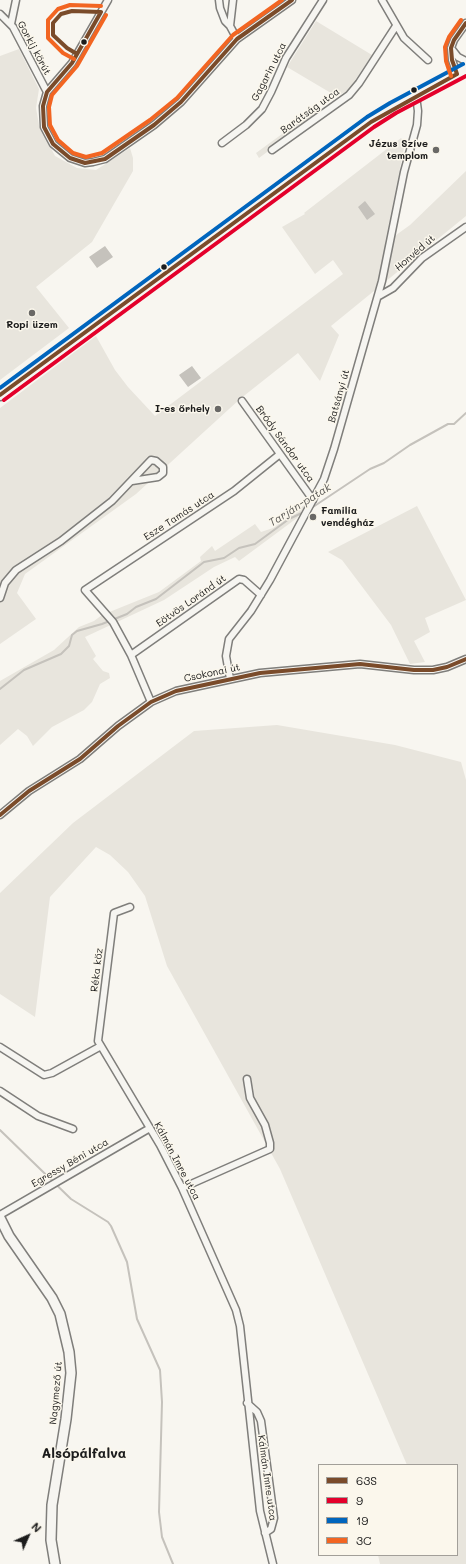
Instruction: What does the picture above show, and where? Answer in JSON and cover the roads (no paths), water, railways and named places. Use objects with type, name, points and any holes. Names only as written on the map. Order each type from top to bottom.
[{"type":"main road","points":[[0,395],[371,122],[416,96],[463,72]]},
{"type":"main road","name":"Nagymező út","points":[[0,1217],[14,1243],[52,1298],[60,1314],[69,1352],[71,1374],[66,1419],[52,1505],[51,1540],[53,1563]]},
{"type":"street","points":[[11,24],[16,0]]},
{"type":"street","points":[[108,0],[72,63],[47,92],[43,106],[42,120],[53,144],[61,152],[77,160],[85,162],[100,161],[118,152],[171,111],[237,39],[292,0]]},
{"type":"street","points":[[219,0],[220,8],[225,21],[230,26],[237,39]]},
{"type":"street","points":[[230,26],[233,0]]},
{"type":"street","name":"Gagarin utca","points":[[222,142],[246,125],[262,109],[286,58],[322,0]]},
{"type":"street","points":[[382,0],[396,26],[408,42],[428,60]]},
{"type":"street","name":"Gorkij körút","points":[[0,14],[11,24],[47,92]]},
{"type":"street","points":[[463,72],[452,60],[451,48],[454,40],[466,24]]},
{"type":"street","name":"Barátság utca","points":[[272,150],[349,95],[359,83],[396,26]]},
{"type":"street","points":[[451,48],[458,57],[466,61]]},
{"type":"street","name":"Batsányi út","points":[[230,680],[226,656],[229,639],[261,595],[324,478],[334,449],[379,296],[404,172],[417,126],[418,117],[416,96]]},
{"type":"street","name":"Honvéd út","points":[[379,296],[393,288],[422,258],[466,227]]},
{"type":"street","name":"Bródy Sándor utca","points":[[242,401],[313,500]]},
{"type":"street","name":"Esze Tamás utca","points":[[131,655],[112,620],[84,590],[234,491],[280,454]]},
{"type":"street","points":[[0,598],[4,583],[16,570],[61,542],[112,501],[132,482],[151,460],[156,461],[163,467],[163,473],[158,477],[132,482]]},
{"type":"street","name":"Eötvös Loránd út","points":[[131,655],[239,579],[244,580],[261,595]]},
{"type":"street","points":[[131,655],[151,702]]},
{"type":"street","name":"Csokonai út","points":[[0,815],[29,791],[80,759],[118,726],[151,702],[176,691],[260,673],[349,664],[433,670],[447,667],[466,659]]},
{"type":"street","name":"Réka köz","points":[[101,1046],[98,1041],[114,913],[130,907]]},
{"type":"street","points":[[0,1047],[44,1075],[52,1073],[101,1046]]},
{"type":"street","name":"Kálmán Imre utca","points":[[101,1046],[150,1128],[182,1188],[236,1310],[240,1326],[247,1403],[260,1511],[273,1564]]},
{"type":"street","points":[[182,1188],[270,1150],[270,1142],[265,1125],[250,1098],[246,1080]]},
{"type":"street","points":[[0,1091],[38,1116],[73,1129]]},
{"type":"street","name":"Egressy Béni utca","points":[[0,1217],[60,1180],[150,1128]]},
{"type":"street","name":"Kálmán Imre utca","points":[[247,1403],[257,1412],[261,1421],[274,1518],[271,1529],[266,1533]]},
{"type":"waterway","name":"Tarján-patak","points":[[310,509],[370,469],[384,463],[410,445],[448,424],[454,424],[466,413]]},
{"type":"waterway","name":"Tarján-patak","points":[[0,689],[24,670],[61,654],[69,646],[72,635],[77,631],[102,624],[127,614],[136,607],[156,599],[204,562],[224,558],[239,548],[255,544],[289,519],[306,511]]},
{"type":"waterway","points":[[0,1130],[71,1199],[108,1222],[127,1262],[137,1319],[160,1370],[162,1402],[159,1512],[162,1537],[173,1564]]},
{"type":"place","name":"Jézus Szíve templom","points":[[436,150]]},
{"type":"place","name":"Ropi üzem","points":[[32,313]]},
{"type":"place","name":"I-es őrhely","points":[[218,409]]},
{"type":"place","name":"Familia vendégház","points":[[313,517]]},
{"type":"district","name":"Alsópálfalva","points":[[84,1454]]}]
